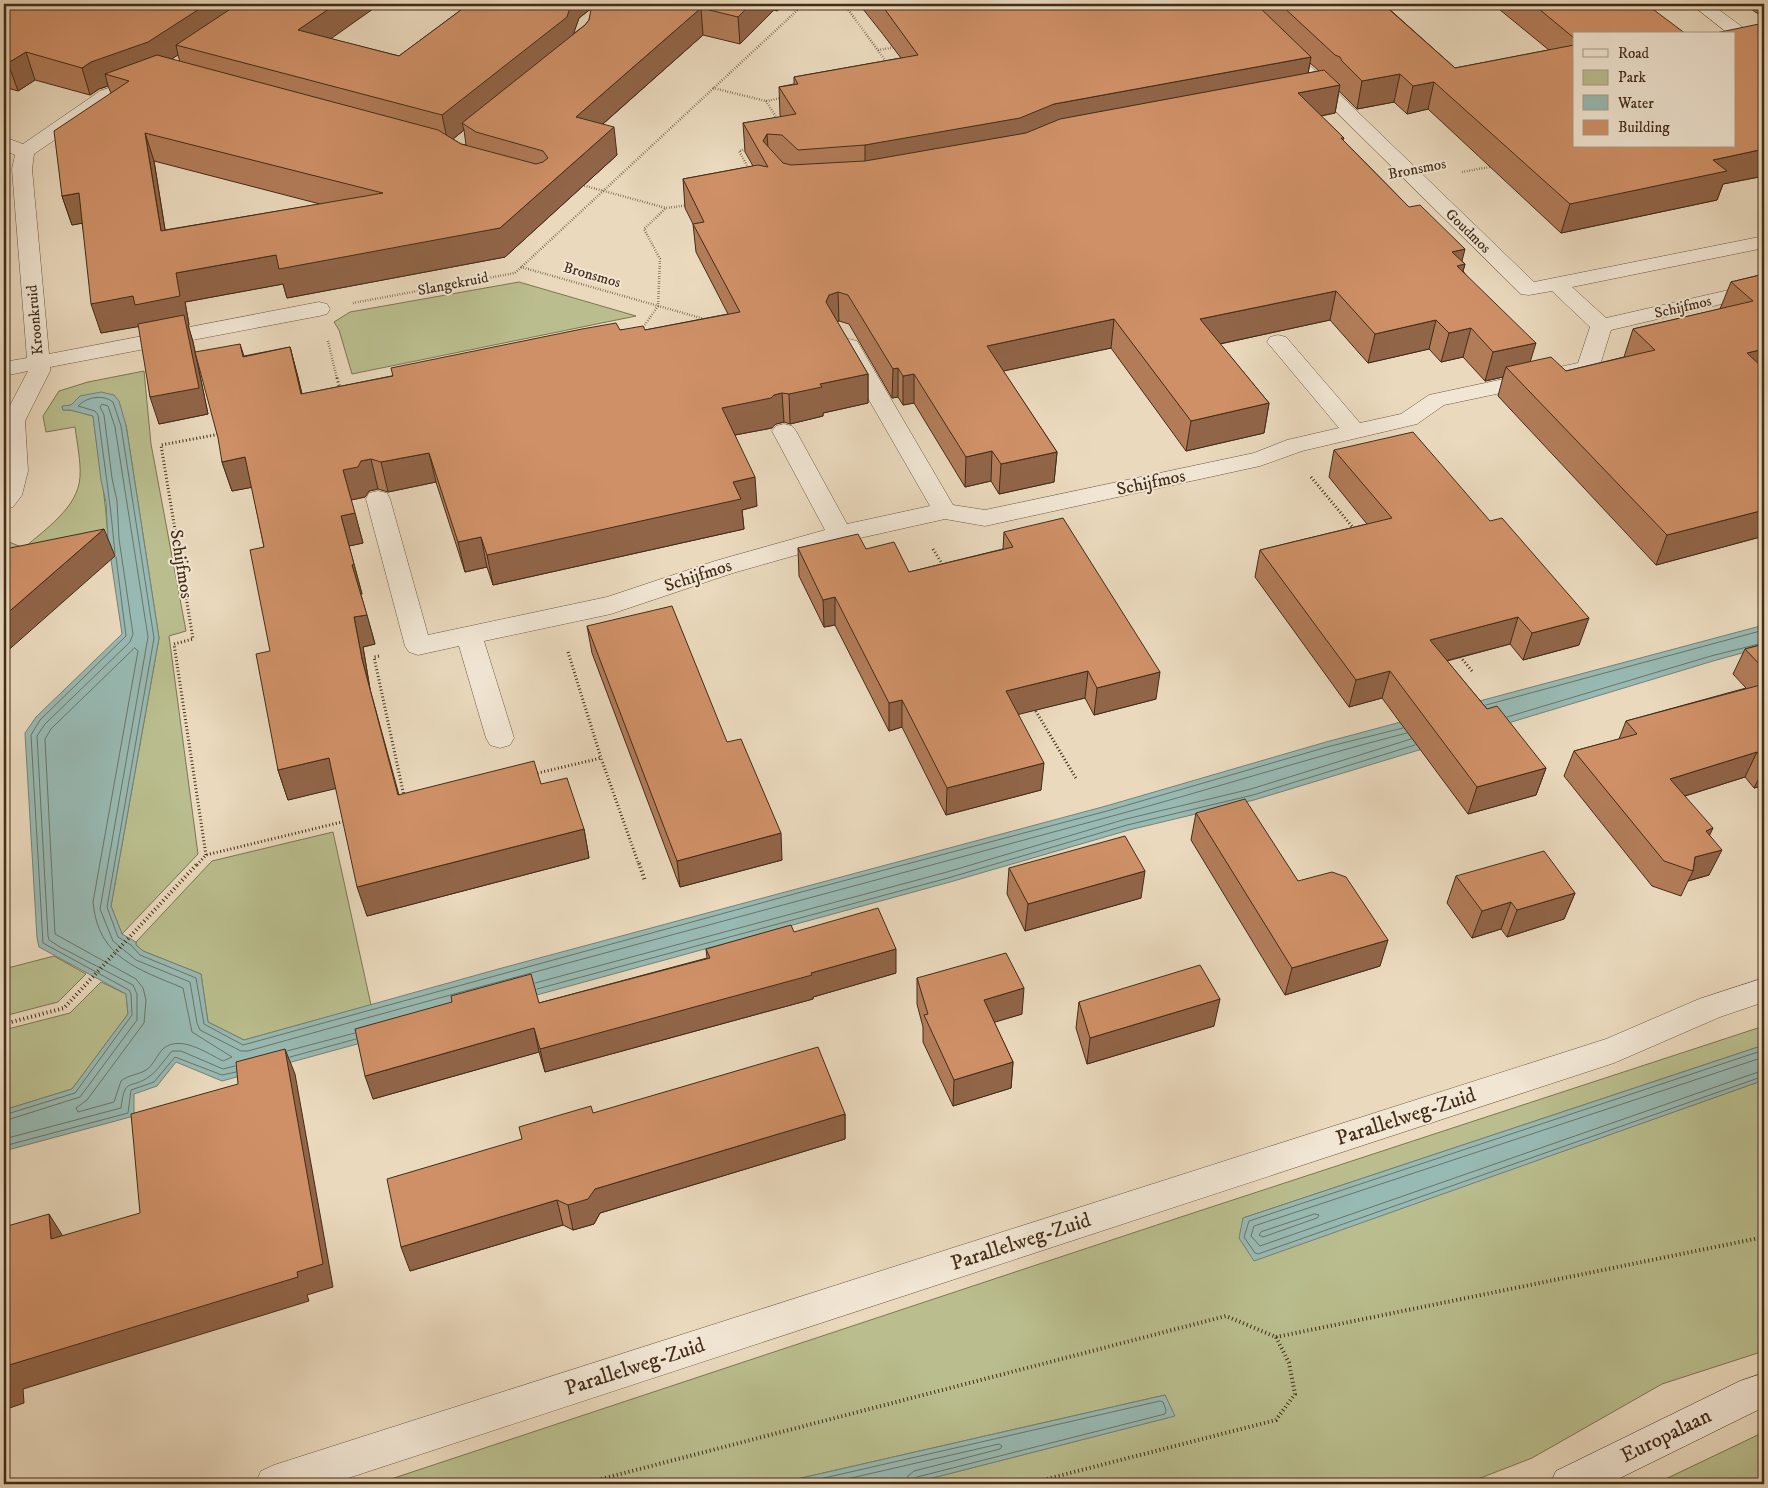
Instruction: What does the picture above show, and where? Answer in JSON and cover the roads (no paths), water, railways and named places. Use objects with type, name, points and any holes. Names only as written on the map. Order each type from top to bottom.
[{"type":"street","name":"Goudmos","points":[[1236,4],[1316,91],[1415,181],[1528,290],[1764,242]]},
{"type":"street","points":[[1700,4],[1764,51]]},
{"type":"street","points":[[4,143],[25,152],[107,95],[164,75]]},
{"type":"street","name":"Kroonkruid","points":[[4,501],[10,495],[16,471],[13,421],[39,371],[22,169],[25,152]]},
{"type":"street","points":[[1556,284],[1601,326]]},
{"type":"street","name":"Schijfmos","points":[[378,499],[418,646],[612,605],[724,567],[840,534],[945,512],[985,518],[1260,460],[1295,445],[1409,418],[1437,400],[1588,368],[1601,326],[1764,288]]},
{"type":"street","points":[[4,369],[318,309]]},
{"type":"street","points":[[840,330],[945,512]]},
{"type":"street","points":[[1278,342],[1354,431]]},
{"type":"street","points":[[784,431],[840,534]]},
{"type":"street","points":[[469,635],[500,738]]},
{"type":"street","name":"Parallelweg-Zuid","points":[[274,1484],[1614,1050],[1710,1008],[1764,990]]},
{"type":"street","name":"Europalaan","points":[[1569,1484],[1753,1393],[1764,1390]]},
{"type":"water","points":[[101,392],[114,395],[119,401],[126,425],[159,638],[111,906],[122,934],[136,942],[136,945],[143,951],[201,974],[208,1022],[244,1040],[502,968],[1106,806],[1326,742],[1764,625],[1764,647],[1254,800],[1129,830],[950,882],[222,1081],[176,1062],[157,1086],[134,1094],[134,1116],[4,1151],[4,1110],[72,1089],[128,1014],[126,994],[39,947],[25,733],[36,717],[122,634],[108,540],[106,502],[101,480],[93,416],[63,410],[62,406],[71,405],[80,396]]},
{"type":"water","points":[[1764,1045],[1764,1080],[1254,1261],[1239,1238],[1243,1218]]},
{"type":"water","points":[[1165,1395],[1175,1416],[909,1484],[775,1484]]}]
